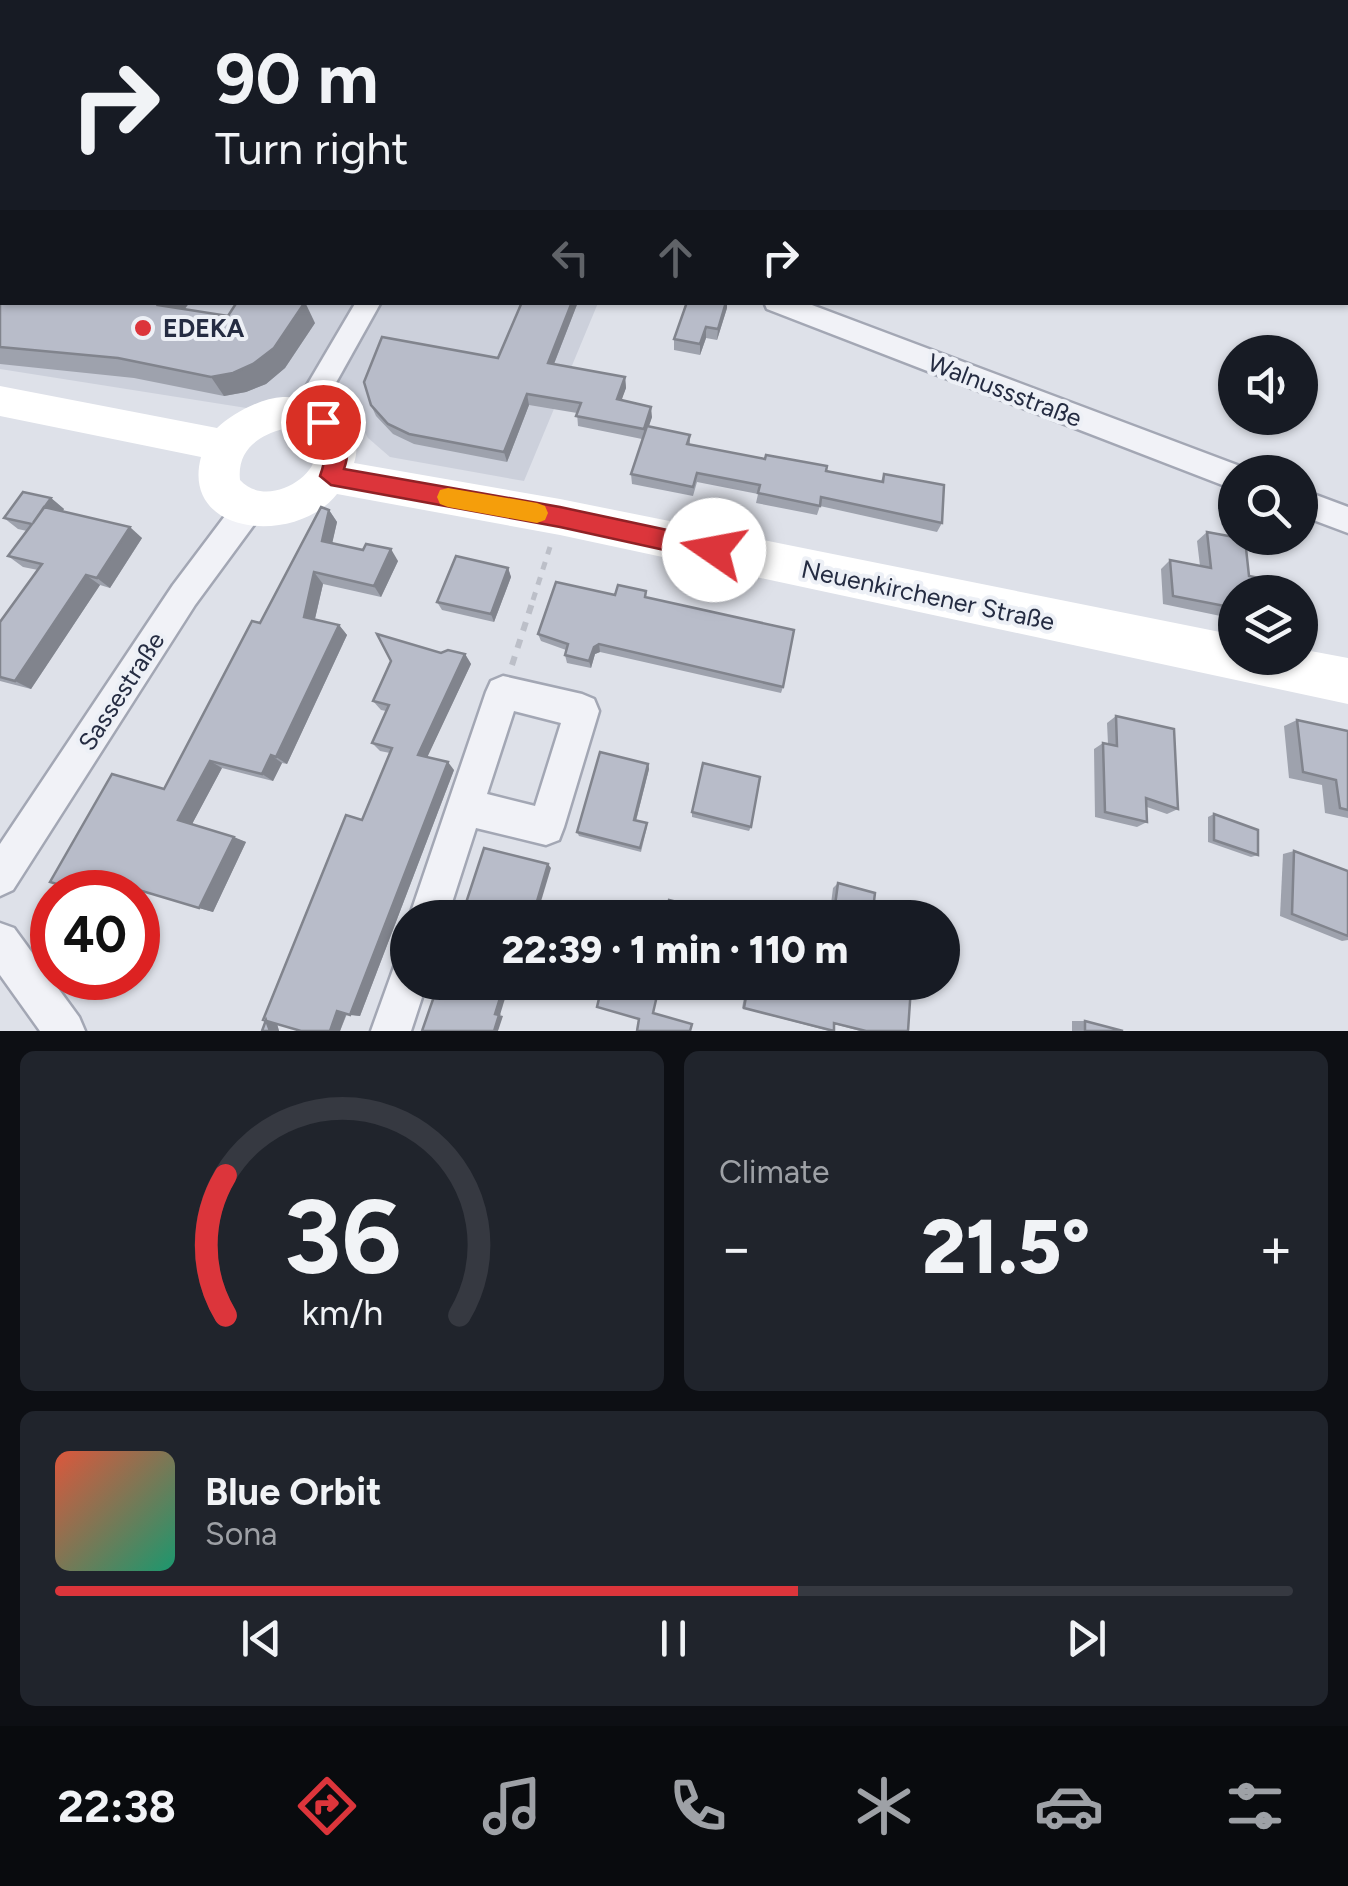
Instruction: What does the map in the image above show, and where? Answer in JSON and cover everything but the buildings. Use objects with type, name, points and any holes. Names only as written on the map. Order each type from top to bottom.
[{"type":"street","points":[[304,414],[367,305]]},
{"type":"street","name":"Walnussstraße","points":[[784,305],[1218,471]]},
{"type":"street","points":[[0,400],[226,446]]},
{"type":"street","points":[[304,414],[323,422],[336,436],[338,456],[331,476],[294,505],[248,509],[229,499],[219,484],[218,465],[226,446],[241,430],[261,419],[304,414]]},
{"type":"street","name":"Neuenkirchener Straße","points":[[331,476],[560,517],[1348,681]]},
{"type":"street","name":"Sassestraße","points":[[0,877],[184,595],[248,509]]},
{"type":"street","points":[[1318,509],[1348,520]]},
{"type":"street","points":[[434,900],[503,692],[582,711],[546,827],[465,807]]},
{"type":"street","points":[[0,942],[65,1031]]},
{"type":"street","points":[[391,1031],[402,1000]]},
{"type":"path","points":[[503,692],[560,517]]},
{"type":"shaded area","points":[[1,305],[597,305],[524,481],[390,457],[368,438],[348,403],[301,394],[259,410],[0,369]]},
{"type":"slow traffic","points":[[448,497],[537,513]]},
{"type":"place","name":"EDEKA","points":[[143,328]]},
{"type":"route","points":[[323,422],[336,436],[338,456],[331,476],[560,517],[714,550]]}]
